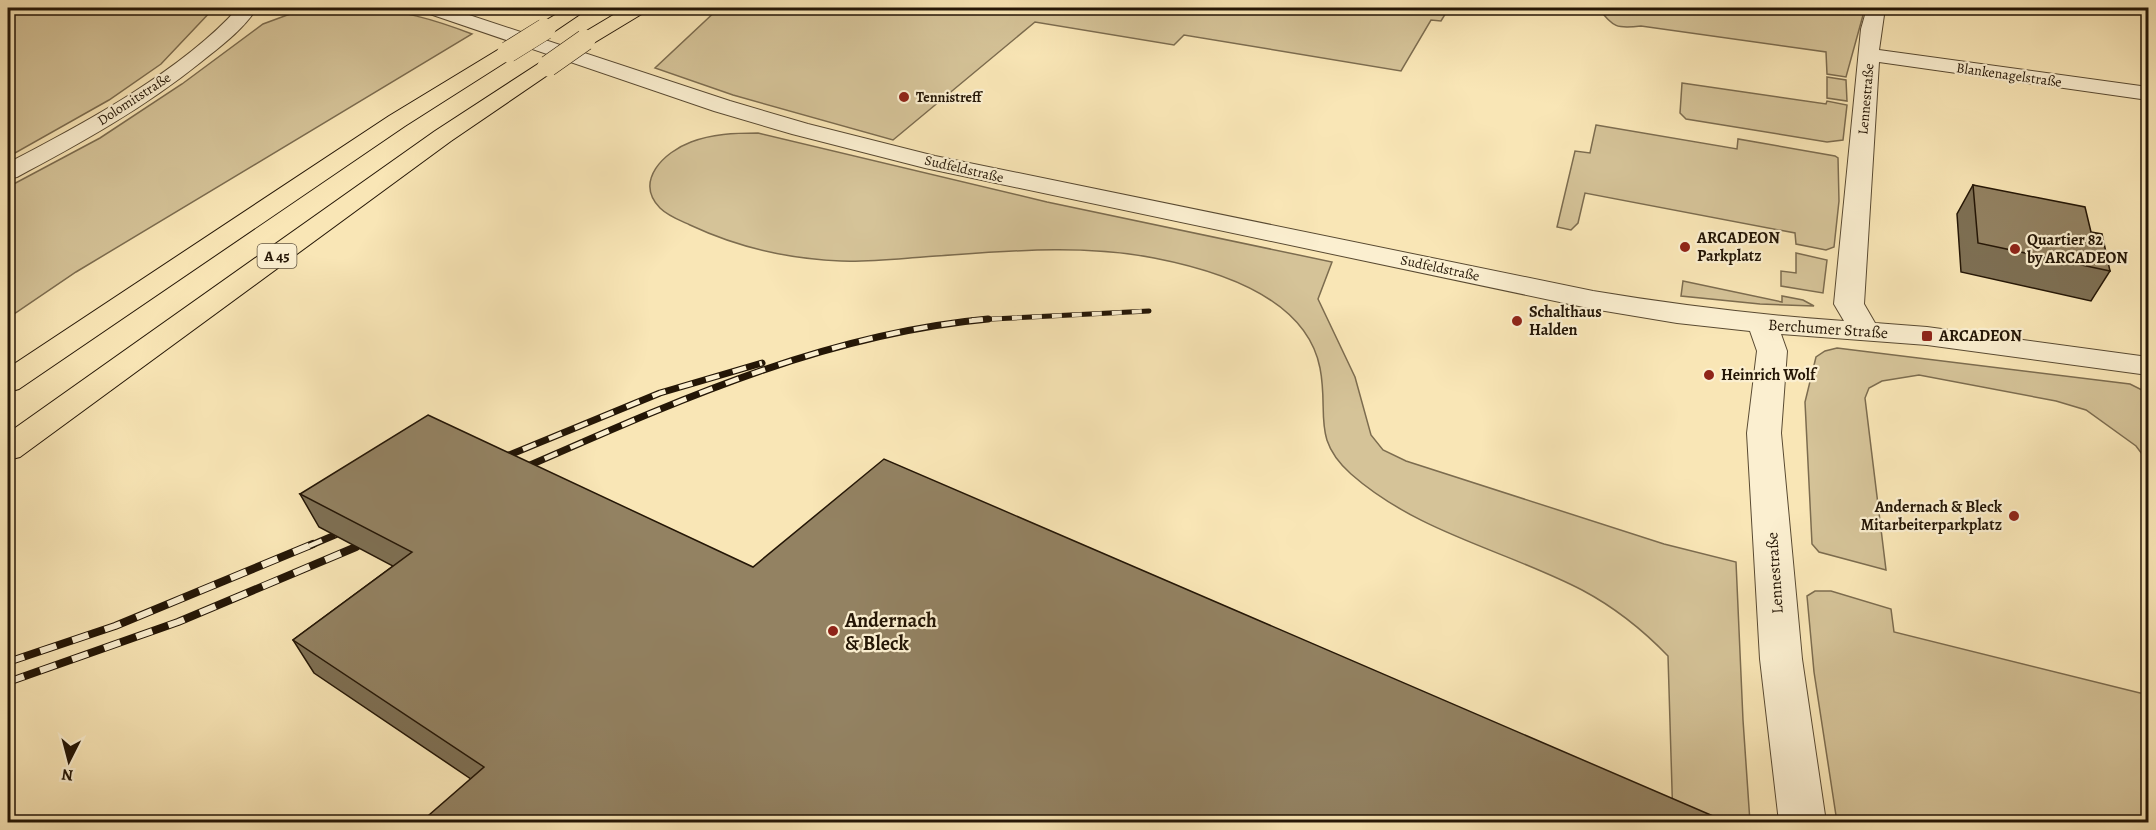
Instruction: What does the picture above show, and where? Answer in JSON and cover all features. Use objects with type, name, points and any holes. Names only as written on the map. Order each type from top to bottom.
[{"type":"highway","name":"A 45","points":[[8,382],[397,121],[580,8]]},
{"type":"highway","name":"A 45","points":[[8,449],[443,136],[585,40],[638,8]]},
{"type":"street","name":"Dolomitstraße","points":[[8,172],[117,112],[157,87],[230,30],[248,8]]},
{"type":"street","name":"Sudfeldstraße","points":[[431,8],[722,106],[850,142],[994,176],[1509,282]]},
{"type":"street","name":"Lennestraße","points":[[1865,331],[1849,304],[1871,29],[1875,8]]},
{"type":"street","name":"Blankenagelstraße","points":[[1870,55],[2148,94]]},
{"type":"street","name":"Berchumer Straße","points":[[1509,282],[1677,314],[1762,324],[1978,342],[2148,366]]},
{"type":"street","name":"Lennestraße","points":[[1762,324],[1772,351],[1764,433],[1781,659],[1802,822]]},
{"type":"shaded area","points":[[8,8],[214,8],[161,64],[109,100],[8,157]]},
{"type":"shaded area","points":[[360,8],[417,16],[472,34],[76,272],[8,318],[8,187],[100,138],[182,84],[263,24],[290,14],[326,9]]},
{"type":"shaded area","points":[[719,8],[1449,8],[1441,21],[1431,20],[1401,71],[1184,35],[1174,45],[1035,22],[893,140],[733,95],[655,68]]},
{"type":"shaded area","points":[[1598,8],[1865,8],[1846,77],[1827,74],[1826,52],[1641,26],[1620,27],[1612,23]]},
{"type":"shaded area","points":[[1827,77],[1846,80],[1847,101],[1827,98]]},
{"type":"shaded area","points":[[1682,83],[1847,105],[1843,140],[1827,142],[1686,119],[1680,113]]},
{"type":"shaded area","points":[[1596,125],[1737,149],[1738,139],[1835,156],[1838,158],[1839,201],[1834,247],[1826,250],[1796,244],[1795,233],[1585,193],[1578,223],[1571,230],[1557,227],[1575,151],[1590,153]]},
{"type":"shaded area","points":[[758,133],[1047,202],[1332,262],[1318,299],[1355,377],[1371,435],[1383,450],[1406,461],[1664,544],[1736,562],[1750,822],[1673,822],[1668,656],[1649,637],[1617,611],[1582,590],[1433,526],[1405,511],[1377,494],[1351,474],[1339,461],[1326,437],[1320,368],[1311,343],[1297,323],[1278,305],[1230,279],[1204,270],[1125,253],[1038,250],[851,261],[783,255],[745,246],[708,233],[674,218],[660,208],[653,198],[650,188],[651,178],[662,160],[671,153],[699,139]]},
{"type":"shaded area","points":[[1796,253],[1827,260],[1823,293],[1781,286],[1781,271],[1796,273]]},
{"type":"shaded area","points":[[1683,281],[1782,302],[1782,296],[1803,300],[1814,306],[1760,304],[1681,296]]},
{"type":"shaded area","points":[[1837,348],[2130,384],[2148,393],[2148,462],[2136,446],[2086,410],[2056,401],[1919,375],[1882,381],[1869,388],[1865,398],[1886,570],[1819,552],[1812,544],[1805,402],[1816,357],[1825,351]]},
{"type":"shaded area","points":[[1815,591],[1831,591],[1891,609],[1894,632],[2140,693],[2148,693],[2148,822],[1837,822],[1814,672],[1807,596]]},
{"type":"building","points":[[1973,185],[2085,207],[2091,232],[2102,234],[2110,271],[1978,243]]},
{"type":"building","name":"Andernach & Bleck","points":[[428,415],[753,567],[884,459],[1727,822],[421,822],[484,767],[293,640],[412,552],[300,494]]},
{"type":"railway","points":[[986,319],[1149,311]]},
{"type":"railway","points":[[519,470],[690,397],[806,356],[926,327],[986,319]]},
{"type":"railway","points":[[972,320],[986,319]]},
{"type":"railway","points":[[497,460],[660,393],[762,363]]},
{"type":"railway","points":[[309,546],[335,535]]},
{"type":"railway","points":[[8,662],[115,626],[313,544]]},
{"type":"railway","points":[[8,682],[178,622],[356,547]]},
{"type":"place","name":"Tennistreff","points":[[904,97]]},
{"type":"place","name":"ARCADEON Parkplatz","points":[[1685,247]]},
{"type":"place","name":"Quartier 82 by ARCADEON","points":[[2015,249]]},
{"type":"place","name":"Schalthaus Halden","points":[[1517,321]]},
{"type":"place","name":"ARCADEON","points":[[1927,336]]},
{"type":"place","name":"Heinrich Wolf","points":[[1709,375]]},
{"type":"place","name":"Andernach & Bleck Mitarbeiterparkplatz","points":[[2014,516]]},
{"type":"place","name":"Andernach & Bleck","points":[[833,631]]}]
